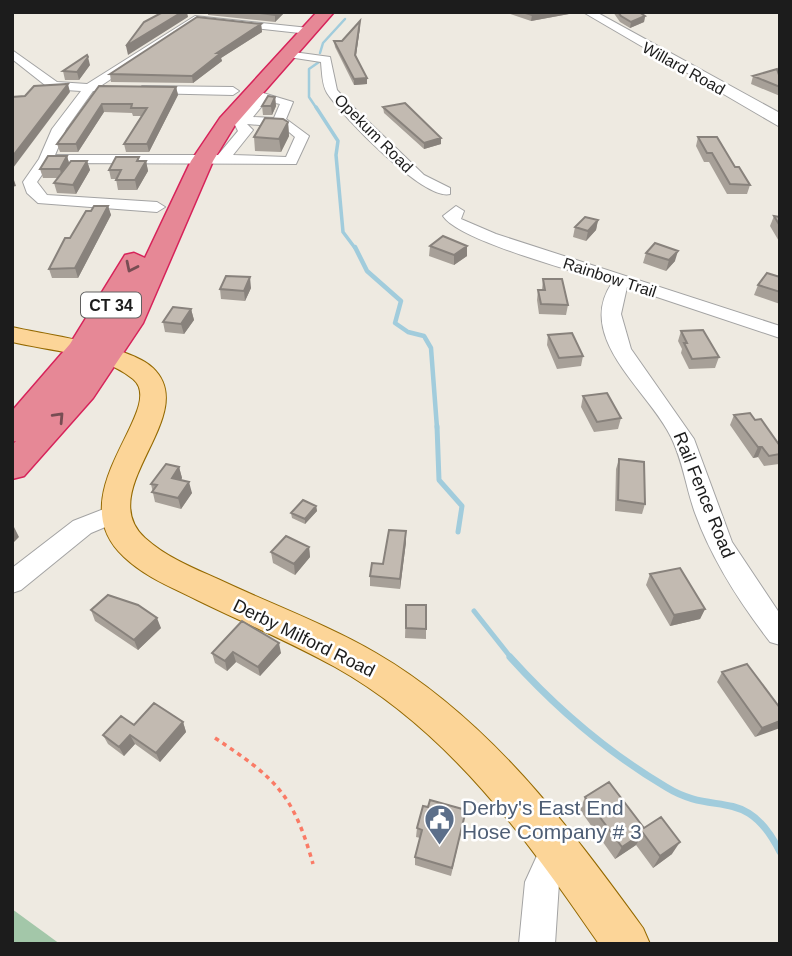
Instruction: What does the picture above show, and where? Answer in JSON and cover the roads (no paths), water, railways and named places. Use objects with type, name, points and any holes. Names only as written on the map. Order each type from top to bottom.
[{"type":"highway","name":"CT 34","points":[[12,431],[94,355],[144,294],[202,160],[304,24],[326,12]]},
{"type":"highway","name":"CT 34","points":[[12,467],[82,391],[108,310],[130,270],[157,207],[202,160],[286,54],[304,24]]},
{"type":"main road","points":[[12,334],[94,355],[145,374],[154,389],[154,405],[118,483],[114,514]]},
{"type":"main road","name":"Derby Milford Road","points":[[114,514],[124,538],[157,565],[341,653],[407,692],[476,758],[558,848],[627,944]]},
{"type":"street","name":"Willard Road","points":[[588,12],[625,36],[778,117]]},
{"type":"street","points":[[157,207],[94,201],[43,200],[32,190],[30,182],[34,172],[46,159],[59,129],[90,88],[195,19],[304,24]]},
{"type":"street","points":[[12,53],[54,86],[123,88],[246,104],[287,102],[278,122]]},
{"type":"street","name":"Opekum Road","points":[[286,54],[326,59],[331,90],[341,103],[419,178],[445,191]]},
{"type":"street","points":[[46,159],[291,161],[302,136],[288,123],[278,122],[246,104]]},
{"type":"street","points":[[12,174],[34,172]]},
{"type":"street","name":"Rainbow Trail","points":[[456,211],[451,216],[455,222],[489,237],[780,332]]},
{"type":"street","name":"Rail Fence Road","points":[[622,281],[612,294],[610,311],[616,337],[638,376],[678,429],[695,466],[707,510],[724,553],[780,634]]},
{"type":"street","points":[[12,583],[82,527],[114,514]]},
{"type":"street","points":[[537,944],[542,882],[558,848]]},
{"type":"waterway","points":[[320,53],[323,43],[345,19]]},
{"type":"waterway","points":[[317,109],[309,97],[309,69],[319,62]]},
{"type":"waterway","points":[[316,107],[338,141],[336,155],[343,232],[355,248]]},
{"type":"waterway","points":[[355,247],[367,271],[401,301],[395,323],[408,332],[424,336],[431,348],[437,428]]},
{"type":"waterway","points":[[437,426],[439,480],[462,506],[458,532]]},
{"type":"waterway","points":[[474,611],[512,659]]},
{"type":"waterway","points":[[510,657],[545,694],[623,759],[684,796],[742,810],[755,818],[767,831],[780,852]]},
{"type":"place","name":"Derby's East End Hose Company # 3","points":[[439,847]]}]
